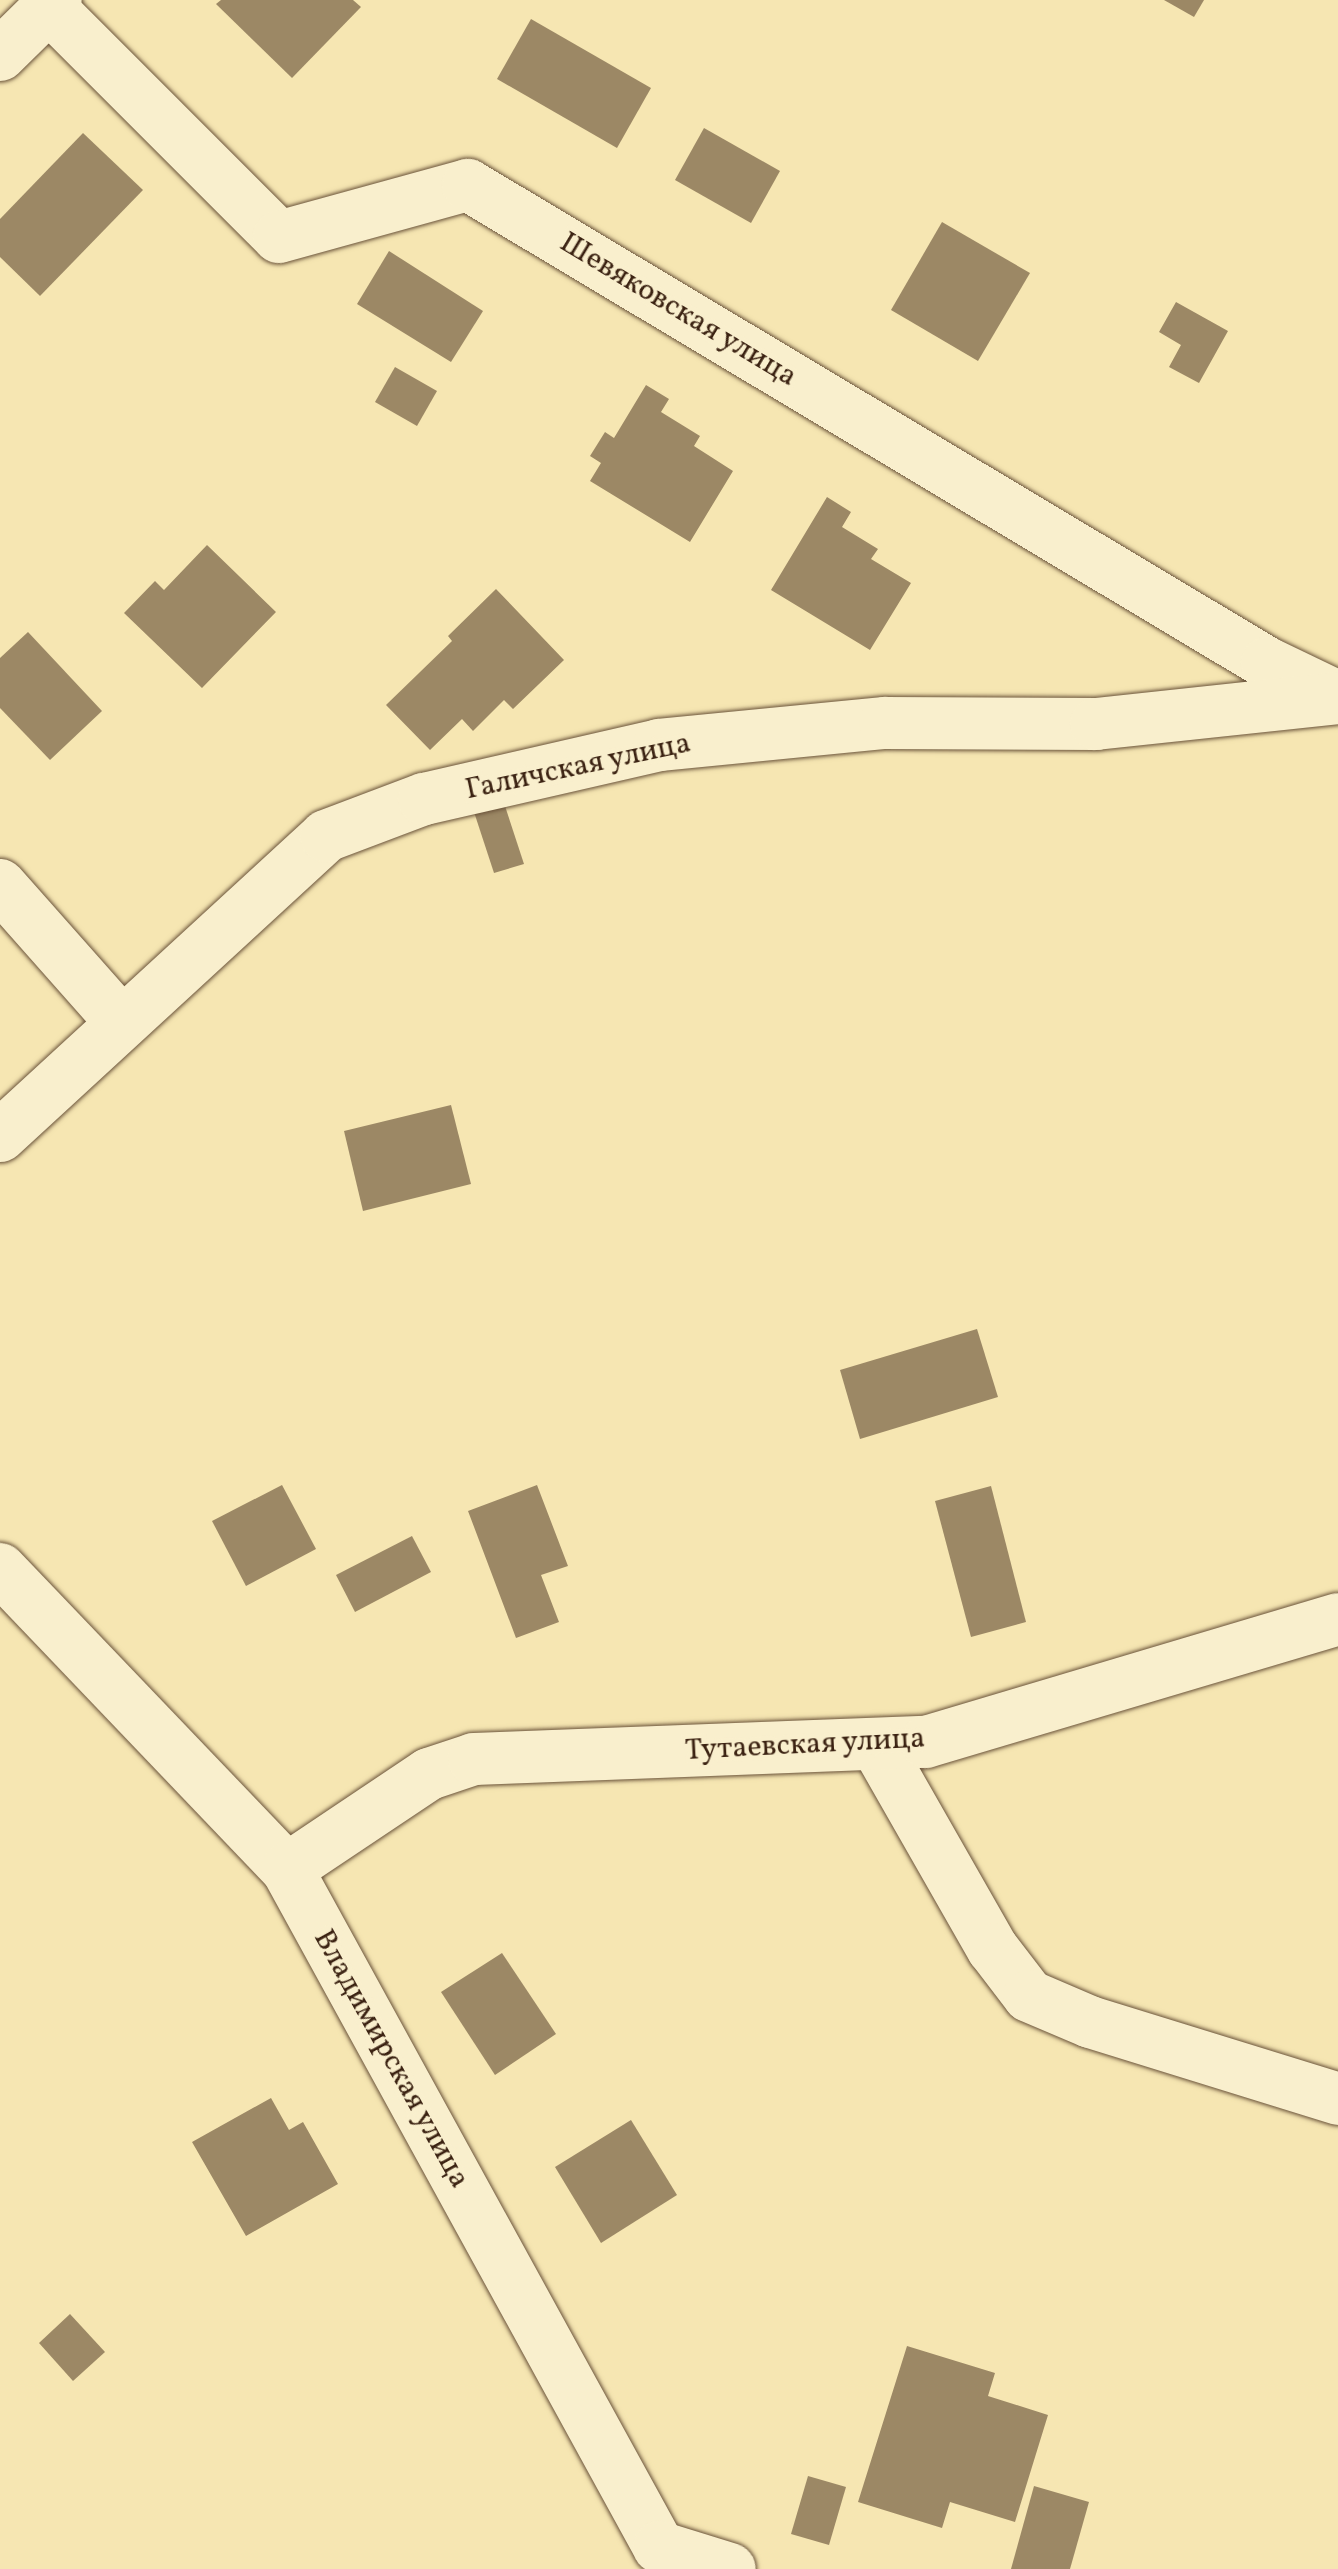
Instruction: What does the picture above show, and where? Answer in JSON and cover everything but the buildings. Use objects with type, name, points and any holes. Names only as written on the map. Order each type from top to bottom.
[{"type":"street","points":[[0,55],[52,4]]},
{"type":"street","name":"Шевяковская улица","points":[[52,4],[278,237],[468,184],[1250,652],[1338,698]]},
{"type":"street","name":"Галичская улица","points":[[0,1136],[326,836],[424,799],[659,745],[886,723],[1096,724],[1338,698]]},
{"type":"street","points":[[0,886],[122,1023]]},
{"type":"street","name":"Владимирская улица","points":[[0,1569],[286,1869],[659,2548],[730,2569]]},
{"type":"street","name":"Тутаевская улица","points":[[286,1869],[429,1774],[474,1759],[926,1742],[1338,1619]]},
{"type":"street","points":[[877,1746],[993,1949],[1029,1996],[1090,2022],[1338,2099]]}]
